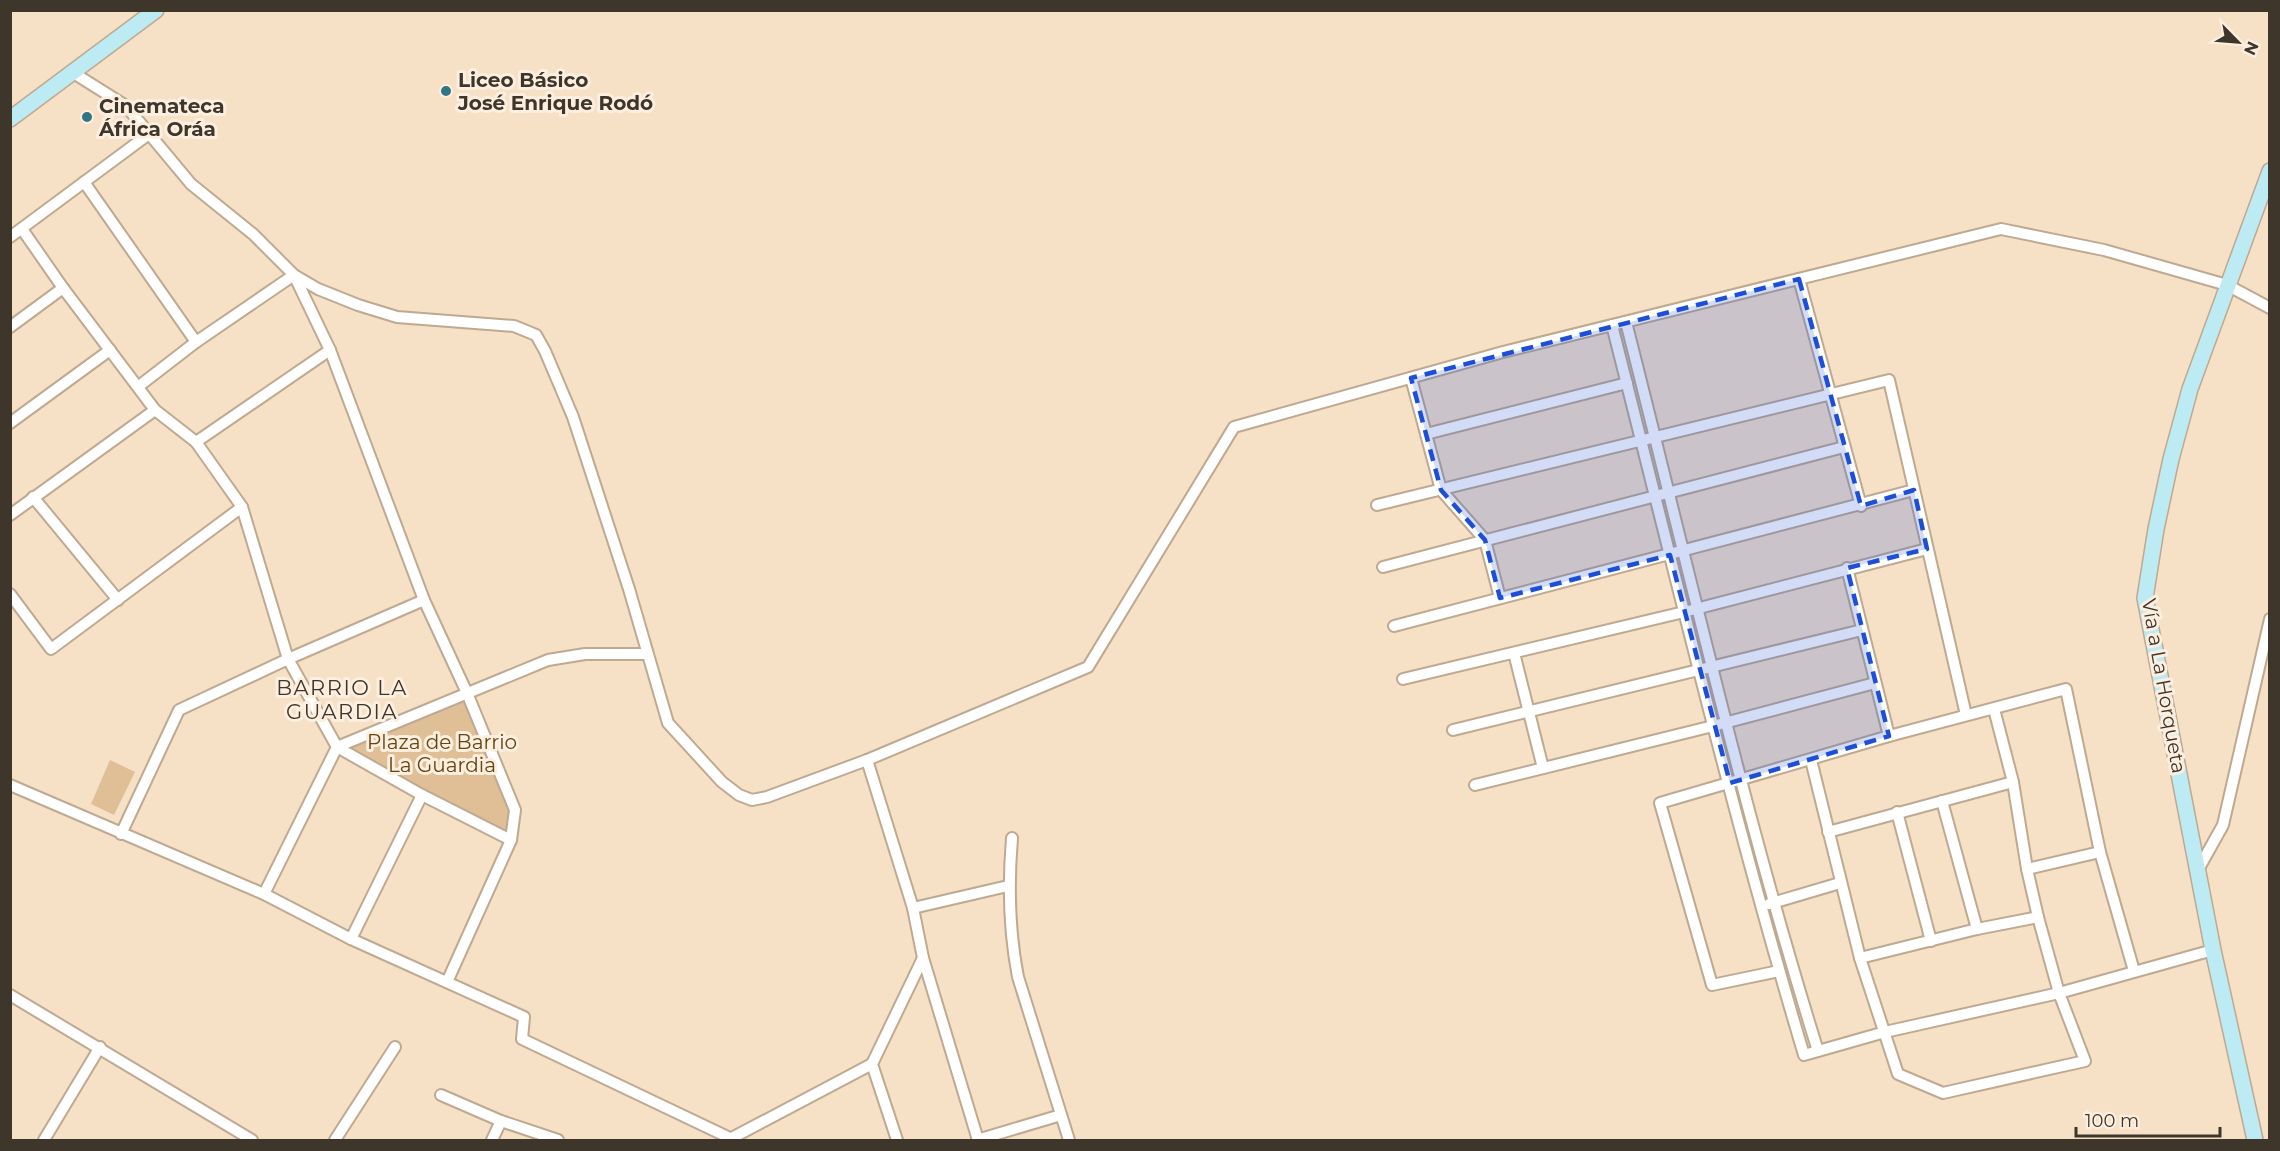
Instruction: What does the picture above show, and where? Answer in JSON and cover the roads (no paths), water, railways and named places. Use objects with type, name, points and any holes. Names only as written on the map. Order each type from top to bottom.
[{"type":"main road","points":[[10,118],[156,10]]},
{"type":"main road","name":"Vía a La Horqueta","points":[[2255,1140],[2213,950],[2199,868],[2163,699],[2145,598],[2156,529],[2171,459],[2190,389],[2270,171]]},
{"type":"street","points":[[72,72],[126,106],[191,184],[253,234],[294,275],[318,289],[397,317],[514,326],[536,335],[573,417],[629,589],[646,654],[668,723],[722,782],[739,795],[752,800],[767,797],[867,760],[1088,667],[1234,427],[1612,325],[2001,229],[2104,250],[2227,285],[2270,308]]},
{"type":"street","points":[[10,237],[149,134]]},
{"type":"street","points":[[84,182],[196,342]]},
{"type":"street","points":[[22,229],[63,288],[155,410],[196,442],[242,507],[288,659],[337,747],[422,795],[511,840]]},
{"type":"street","points":[[139,386],[196,342],[294,275]]},
{"type":"street","points":[[294,275],[330,350],[424,600],[467,693],[515,810],[511,840],[447,982]]},
{"type":"street","points":[[1798,279],[1861,506]]},
{"type":"street","points":[[10,327],[63,288]]},
{"type":"street","points":[[1626,322],[1727,722],[1735,782]]},
{"type":"street","points":[[1612,325],[1713,726],[1735,782],[1768,904],[1818,1051]]},
{"type":"street","points":[[10,423],[110,350]]},
{"type":"street","points":[[196,442],[330,350]]},
{"type":"street","points":[[1411,378],[1441,490],[1485,540],[1500,598]]},
{"type":"street","points":[[1377,505],[1889,380],[1966,715]]},
{"type":"street","points":[[1426,434],[1627,383]]},
{"type":"street","points":[[10,515],[155,410]]},
{"type":"street","points":[[1383,567],[1844,447]]},
{"type":"street","points":[[1394,626],[1861,506],[1914,490]]},
{"type":"street","points":[[33,497],[118,600]]},
{"type":"street","points":[[10,594],[51,649],[242,507]]},
{"type":"street","points":[[1402,679],[1684,612],[1927,549]]},
{"type":"street","points":[[1847,568],[1889,736]]},
{"type":"street","points":[[121,834],[179,710],[288,659],[424,600]]},
{"type":"street","points":[[2199,868],[2223,825],[2270,619]]},
{"type":"street","points":[[1453,730],[1862,630]]},
{"type":"street","points":[[1514,653],[1527,712],[1543,768]]},
{"type":"street","points":[[264,894],[337,747],[548,660],[585,654],[646,654]]},
{"type":"street","points":[[1475,785],[1875,683]]},
{"type":"street","points":[[1779,971],[1712,985],[1660,803],[1889,736],[2066,689],[2100,852],[2134,971]]},
{"type":"street","points":[[1811,760],[1860,958],[1898,1074],[1943,1094],[2085,1061],[2059,993],[2038,917],[2027,869],[2013,782],[1994,709]]},
{"type":"street","points":[[867,760],[913,908],[923,958],[977,1140],[1061,1116]]},
{"type":"street","points":[[1828,832],[2013,782]]},
{"type":"street","points":[[10,785],[264,894],[351,939],[524,1017],[522,1039],[730,1139],[744,1137],[872,1064],[923,958]]},
{"type":"street","points":[[351,939],[422,795]]},
{"type":"street","points":[[1942,801],[1977,929]]},
{"type":"street","points":[[1897,812],[1931,941]]},
{"type":"street","points":[[1012,838],[1008,886],[1014,956],[1018,977],[1069,1140]]},
{"type":"street","points":[[2027,869],[2100,852]]},
{"type":"street","points":[[1768,904],[1840,883]]},
{"type":"street","points":[[913,908],[1008,886]]},
{"type":"street","points":[[1768,904],[1779,971],[1804,1055],[1885,1032],[2059,993],[2213,950]]},
{"type":"street","points":[[1860,958],[1977,929],[2038,917]]},
{"type":"street","points":[[10,994],[252,1140]]},
{"type":"street","points":[[44,1140],[100,1047]]},
{"type":"street","points":[[335,1140],[395,1047]]},
{"type":"street","points":[[872,1064],[897,1140]]},
{"type":"street","points":[[441,1095],[501,1121],[558,1140]]},
{"type":"street","points":[[492,1140],[501,1121]]},
{"type":"place","name":"Liceo Básico José Enrique Rodó","points":[[446,91]]},
{"type":"place","name":"Cinemateca África Oráa","points":[[87,117]]},
{"type":"district","name":"BARRIO LA GUARDIA","points":[[342,699]]},
{"type":"park label","name":"Plaza de Barrio La Guardia","points":[[442,754]]}]
